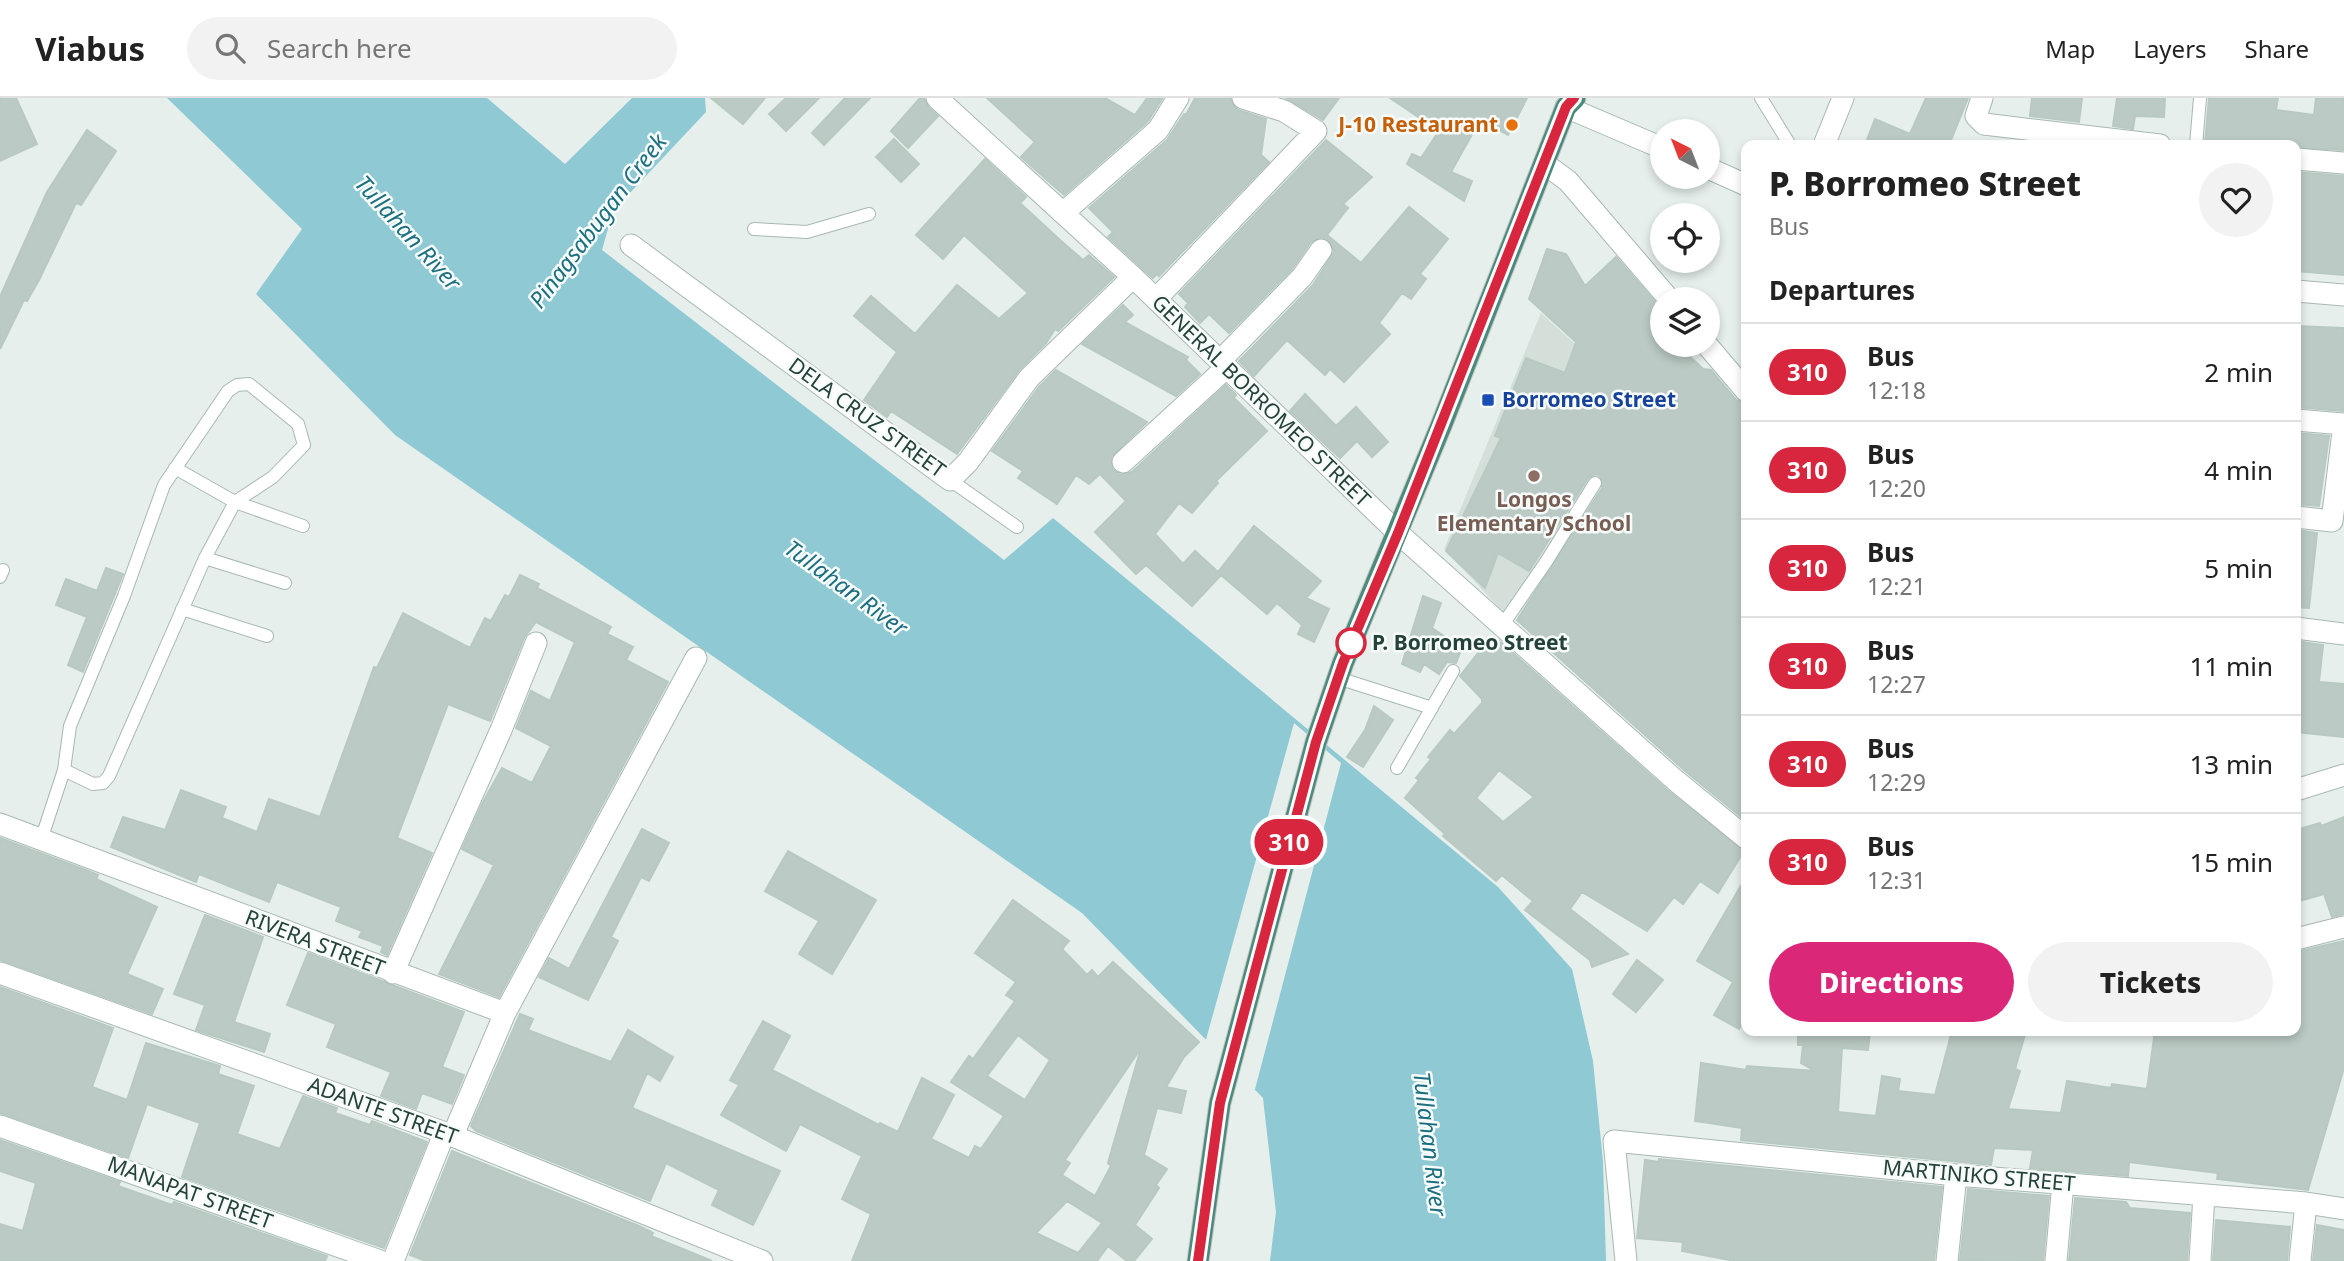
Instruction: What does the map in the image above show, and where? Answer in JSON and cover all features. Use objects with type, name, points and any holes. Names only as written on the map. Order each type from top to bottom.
[{"type":"highway","points":[[1198,1261],[1220,1103],[1316,742],[1338,678],[1569,101]]},
{"type":"street","name":"GENERAL BORROMEO STREET","points":[[937,98],[1133,277],[1398,533],[1675,780],[1741,834]]},
{"type":"street","points":[[1063,213],[1158,130],[1178,98]]},
{"type":"street","points":[[1156,299],[1316,131],[1284,111],[1243,98]]},
{"type":"street","points":[[1826,140],[1843,98]]},
{"type":"street","points":[[1982,98],[1976,116],[1984,124],[2118,140]]},
{"type":"street","points":[[1569,101],[1650,142]]},
{"type":"street","points":[[2301,159],[2344,163]]},
{"type":"street","points":[[1545,164],[1568,181],[1659,287]]},
{"type":"street","points":[[1720,173],[1741,183]]},
{"type":"street","name":"DELA CRUZ STREET","points":[[631,245],[950,480],[968,462],[1029,378],[1133,277]]},
{"type":"street","points":[[1124,462],[1224,364],[1302,277],[1321,250]]},
{"type":"street","points":[[2301,291],[2344,295]]},
{"type":"street","points":[[1717,357],[1741,385]]},
{"type":"street","points":[[2301,420],[2344,424],[2332,521],[2301,518]]},
{"type":"street","points":[[2301,629],[2344,634]]},
{"type":"street","points":[[393,973],[501,730],[536,643]]},
{"type":"street","points":[[393,1261],[442,1139],[456,1128],[505,1013],[696,658]]},
{"type":"street","points":[[2301,788],[2344,775]]},
{"type":"street","name":"RIVERA STREET","points":[[0,824],[505,1013]]},
{"type":"street","points":[[2301,938],[2344,927]]},
{"type":"street","name":"ADANTE STREET","points":[[0,973],[448,1134],[762,1261]]},
{"type":"street","name":"MANAPAT STREET","points":[[0,1126],[338,1254],[380,1261]]},
{"type":"street","name":"MARTINIKO STREET","points":[[1626,1261],[1614,1140],[1956,1175],[2306,1203],[2344,1209]]},
{"type":"street","points":[[1947,1261],[1956,1175]]},
{"type":"street","points":[[2056,1261],[2063,1183]]},
{"type":"street","points":[[2200,1261],[2204,1195]]},
{"type":"street","points":[[2300,1261],[2306,1203]]},
{"type":"lane","points":[[1761,98],[1787,140]]},
{"type":"lane","points":[[2196,140],[2200,98]]},
{"type":"lane","points":[[754,229],[807,232],[869,214]]},
{"type":"lane","points":[[41,840],[64,770],[70,726],[124,596],[164,485],[228,391],[237,385],[249,384],[298,424],[304,445],[273,477],[235,502],[205,558],[110,776],[103,783],[93,784],[64,770]]},
{"type":"lane","points":[[176,468],[235,502],[303,526]]},
{"type":"lane","points":[[950,480],[1017,527]]},
{"type":"lane","points":[[1501,627],[1546,562],[1595,483]]},
{"type":"lane","points":[[205,558],[285,583]]},
{"type":"lane","points":[[183,609],[267,636]]},
{"type":"lane","points":[[1397,768],[1452,671]]},
{"type":"lane","points":[[1338,678],[1432,708]]},
{"type":"shaded area","name":"Longos Elementary School","points":[[1541,313],[1641,404],[1506,615],[1444,549]]},
{"type":"water","points":[[167,98],[487,98],[565,164],[632,98],[705,98],[706,112],[613,211],[602,250],[1004,560],[1053,518],[1498,887],[1572,969],[1593,1061],[1603,1162],[1606,1261],[1270,1261],[1276,1212],[1263,1098],[1082,913],[395,435],[256,294],[302,229]]},
{"type":"pier","points":[[1294,723],[1341,763],[1254,1093],[1205,1043]]},
{"type":"building","points":[[0,98],[16,98],[37,144],[0,161]]},
{"type":"building","points":[[711,98],[765,98],[743,124]]},
{"type":"building","points":[[786,98],[819,98],[786,131],[769,114]]},
{"type":"building","points":[[845,98],[870,98],[824,145],[812,133]]},
{"type":"building","points":[[920,98],[924,98],[928,107],[938,116],[908,148],[891,131]]},
{"type":"building","points":[[987,98],[1105,98],[1135,115],[1147,98],[1162,99],[1148,121],[1064,195],[1021,157],[1035,142]]},
{"type":"building","points":[[1195,98],[1230,98],[1238,110],[1266,119],[1261,155],[1269,162],[1159,276],[1157,274],[1153,278],[1108,237],[1113,232],[1089,208],[1167,140]]},
{"type":"building","points":[[1286,98],[1339,98],[1323,120]]},
{"type":"building","points":[[1390,98],[1527,98],[1508,135],[1480,120],[1451,172],[1472,181],[1464,201],[1407,164],[1412,154],[1421,158],[1439,131]]},
{"type":"building","points":[[1926,98],[1968,98],[1951,140],[1867,140],[1875,119],[1910,134]]},
{"type":"building","points":[[2032,98],[2082,98],[2079,122],[2030,116]]},
{"type":"building","points":[[2117,98],[2165,98],[2164,117],[2135,116],[2133,129],[2113,126]]},
{"type":"building","points":[[2209,98],[2278,98],[2276,110],[2314,115],[2316,98],[2344,98],[2344,150],[2301,148],[2301,140],[2205,140]]},
{"type":"building","points":[[87,130],[116,151],[81,205],[76,203],[39,280],[27,301],[24,300],[0,349],[0,297],[47,192]]},
{"type":"building","points":[[894,139],[919,164],[901,182],[876,157]]},
{"type":"building","points":[[1326,140],[1372,177],[1343,204],[1348,208],[1327,235],[1361,263],[1409,207],[1448,239],[1420,274],[1426,279],[1411,299],[1402,293],[1379,323],[1390,334],[1344,382],[1330,369],[1325,375],[1287,340],[1254,376],[1239,361],[1313,285],[1334,252],[1329,240],[1321,237],[1311,242],[1292,269],[1229,333],[1209,314],[1200,323],[1185,307],[1188,303],[1179,294]]},
{"type":"building","points":[[985,159],[1026,197],[1020,203],[1060,240],[1083,260],[1089,255],[1114,277],[1058,331],[1055,329],[1046,343],[1020,369],[957,454],[891,411],[887,417],[864,400],[897,352],[854,316],[871,296],[915,334],[957,285],[999,319],[1028,293],[964,235],[943,259],[916,235]]},
{"type":"building","points":[[2301,172],[2344,176],[2344,275],[2301,271]]},
{"type":"building","points":[[1547,249],[1566,254],[1585,286],[1616,257],[1650,296],[1650,357],[1690,357],[1703,369],[1711,370],[1736,400],[1741,402],[1741,817],[1684,770],[1517,620],[1602,488],[1600,476],[1595,474],[1588,478],[1529,571],[1498,553],[1485,588],[1446,551],[1501,438],[1495,436],[1526,358],[1565,373],[1576,342],[1529,299]]},
{"type":"building","points":[[1123,305],[1133,315],[1125,322],[1188,357],[1186,360],[1200,374],[1176,396],[1082,344]]},
{"type":"building","points":[[2301,326],[2344,328],[2344,411],[2301,407]]},
{"type":"building","points":[[1056,370],[1147,422],[1111,457],[1113,470],[1120,475],[1132,472],[1226,385],[1236,395],[1234,398],[1267,431],[1216,481],[1218,483],[1192,513],[1179,503],[1155,534],[1183,564],[1195,551],[1218,572],[1254,526],[1321,581],[1306,598],[1329,609],[1314,642],[1298,634],[1302,625],[1277,603],[1267,614],[1221,575],[1192,606],[1146,565],[1136,574],[1095,532],[1126,501],[1100,474],[1089,484],[1076,475],[1057,504],[1018,478],[1023,471],[992,451],[1039,387]]},
{"type":"building","points":[[1305,394],[1336,426],[1356,407],[1388,442],[1372,457],[1357,441],[1340,458],[1290,411]]},
{"type":"building","points":[[2301,433],[2329,436],[2319,506],[2301,504]]},
{"type":"building","points":[[2301,531],[2317,533],[2309,608],[2301,607]]},
{"type":"building","points":[[106,568],[123,574],[83,672],[68,665],[87,617],[56,605],[66,579],[97,591]]},
{"type":"building","points":[[520,575],[539,584],[537,588],[611,627],[607,634],[633,647],[626,660],[668,682],[499,997],[439,974],[494,865],[462,849],[483,802],[502,768],[532,783],[551,746],[516,728],[531,691],[550,701],[575,642],[536,622],[524,638],[490,721],[448,704],[397,838],[432,853],[387,955],[381,952],[383,946],[359,937],[362,931],[336,921],[341,907],[277,882],[269,902],[199,874],[196,882],[111,847],[123,817],[165,830],[181,790],[226,807],[222,818],[257,832],[269,799],[320,817],[374,667],[377,668],[403,613],[470,648],[485,618],[491,621],[505,595],[509,597]]},
{"type":"building","points":[[1423,596],[1441,603],[1432,628],[1462,648],[1456,663],[1447,662],[1439,674],[1424,664],[1420,672],[1402,664]]},
{"type":"building","points":[[1496,638],[1667,790],[1741,849],[1741,856],[1718,893],[1700,881],[1683,904],[1674,897],[1647,931],[1582,892],[1570,909],[1628,954],[1592,967],[1590,960],[1525,910],[1533,901],[1502,875],[1496,881],[1443,836],[1445,834],[1405,798],[1431,759],[1428,757],[1450,730],[1454,734],[1482,703],[1482,699],[1460,676],[1486,643],[1489,645]],"holes":[[[1499,770],[1534,797],[1503,822],[1476,798]]]},
{"type":"building","points":[[2301,642],[2323,645],[2319,682],[2344,684],[2344,737],[2301,733]]},
{"type":"building","points":[[1374,706],[1393,720],[1363,767],[1347,757],[1365,730]]},
{"type":"building","points":[[2344,817],[2344,914],[2332,917],[2324,894],[2301,901],[2301,829],[2320,823],[2321,826]]},
{"type":"building","points":[[642,829],[669,843],[649,881],[641,877],[611,937],[618,941],[588,1000],[539,977],[549,958],[569,969]]},
{"type":"building","points":[[0,838],[98,875],[96,879],[157,907],[127,974],[163,989],[152,1014],[0,960]]},
{"type":"building","points":[[788,851],[876,900],[832,974],[799,954],[819,921],[765,891]]},
{"type":"building","points":[[1741,886],[1739,1029],[1714,1015],[1733,982],[1697,961]]},
{"type":"building","points":[[1013,900],[1069,941],[1062,949],[1087,975],[1092,970],[1098,977],[1113,962],[1199,1042],[1184,1057],[1166,1087],[1186,1091],[1181,1113],[1157,1108],[1144,1155],[1167,1169],[1156,1185],[1159,1188],[1135,1225],[1152,1239],[1134,1261],[1127,1261],[1108,1246],[1097,1261],[852,1261],[871,1214],[842,1199],[862,1156],[800,1124],[786,1151],[721,1115],[739,1085],[730,1080],[763,1021],[790,1036],[772,1070],[879,1125],[880,1123],[898,1132],[922,1078],[954,1095],[931,1139],[969,1158],[975,1146],[981,1149],[1004,1116],[951,1082],[969,1056],[973,1059],[1015,1001],[1006,995],[1016,982],[975,953]],"holes":[[[1018,1035],[1050,1060],[1025,1100],[987,1076]],[[1141,1048],[1108,1163],[1111,1166],[1095,1196],[1062,1175],[1070,1163],[1065,1160]],[[1067,1201],[1102,1223],[1078,1253],[1036,1233]]]},
{"type":"building","points":[[205,915],[263,937],[234,1022],[270,1034],[264,1052],[196,1030],[205,1005],[174,994]]},
{"type":"building","points":[[2344,941],[2344,1068],[2308,1190],[2217,1179],[2218,1173],[2129,1162],[2128,1176],[2030,1168],[2033,1150],[1994,1148],[1991,1165],[1741,1140],[1742,1128],[1695,1121],[1701,1063],[1746,1070],[1747,1066],[1815,1071],[1801,1063],[1803,1045],[1798,1045],[1798,1036],[1869,1036],[1868,1050],[1842,1048],[1838,1112],[1876,1116],[1882,1076],[1900,1079],[1898,1091],[1935,1095],[1951,1036],[2025,1036],[2015,1069],[2020,1071],[2008,1109],[2061,1113],[2067,1081],[2111,1088],[2112,1084],[2147,1089],[2154,1036],[2301,1036],[2301,951]]},
{"type":"building","points":[[308,953],[464,1012],[442,1067],[464,1075],[452,1104],[422,1093],[416,1109],[381,1096],[391,1072],[327,1047],[336,1024],[287,1005]]},
{"type":"building","points":[[1637,960],[1663,980],[1636,1012],[1613,994]]},
{"type":"building","points":[[0,987],[113,1028],[92,1087],[127,1100],[146,1043],[220,1066],[218,1074],[254,1086],[237,1134],[280,1149],[303,1096],[337,1108],[335,1113],[370,1125],[372,1121],[427,1142],[384,1248],[182,1177],[200,1123],[147,1104],[128,1158],[0,1113]]},
{"type":"building","points":[[520,1014],[533,1019],[528,1030],[611,1062],[628,1030],[673,1057],[660,1081],[647,1073],[632,1108],[780,1171],[753,1225],[712,1205],[719,1190],[666,1163],[650,1201],[476,1131],[471,1126]]},
{"type":"building","points":[[0,1140],[120,1182],[118,1186],[172,1205],[174,1202],[327,1256],[325,1261],[0,1261],[0,1224],[23,1231],[36,1183],[0,1171]]},
{"type":"building","points":[[452,1151],[639,1226],[653,1233],[651,1236],[712,1261],[426,1261],[410,1255]]},
{"type":"building","points":[[1659,1159],[1942,1187],[1934,1261],[1735,1261],[1682,1251],[1683,1242],[1637,1238],[1645,1160],[1659,1162]]},
{"type":"building","points":[[1968,1189],[2049,1196],[2043,1261],[1960,1260]]},
{"type":"building","points":[[2075,1198],[2126,1202],[2130,1208],[2190,1213],[2187,1261],[2069,1261]]},
{"type":"building","points":[[2216,1220],[2290,1227],[2287,1261],[2213,1261]]},
{"type":"building","points":[[2317,1225],[2344,1230],[2344,1261],[2313,1261]]},
{"type":"bus line","name":"310","points":[[1198,1261],[1220,1103],[1273,895],[1316,742],[1343,663],[1441,426],[1566,107],[1574,98]]},
{"type":"place","name":"J-10 Restaurant","points":[[1512,125]]},
{"type":"place","name":"Borromeo Street","points":[[1488,400]]},
{"type":"place","name":"Longos Elementary School","points":[[1534,476]]},
{"type":"place","name":"P. Borromeo Street","points":[[1351,643]]},
{"type":"water label","name":"Pinagsabugan Creek","points":[[598,221]]},
{"type":"water label","name":"Tullahan River","points":[[408,233]]},
{"type":"water label","name":"Tullahan River","points":[[846,588]]},
{"type":"water label","name":"Tullahan River","points":[[1430,1144]]}]
